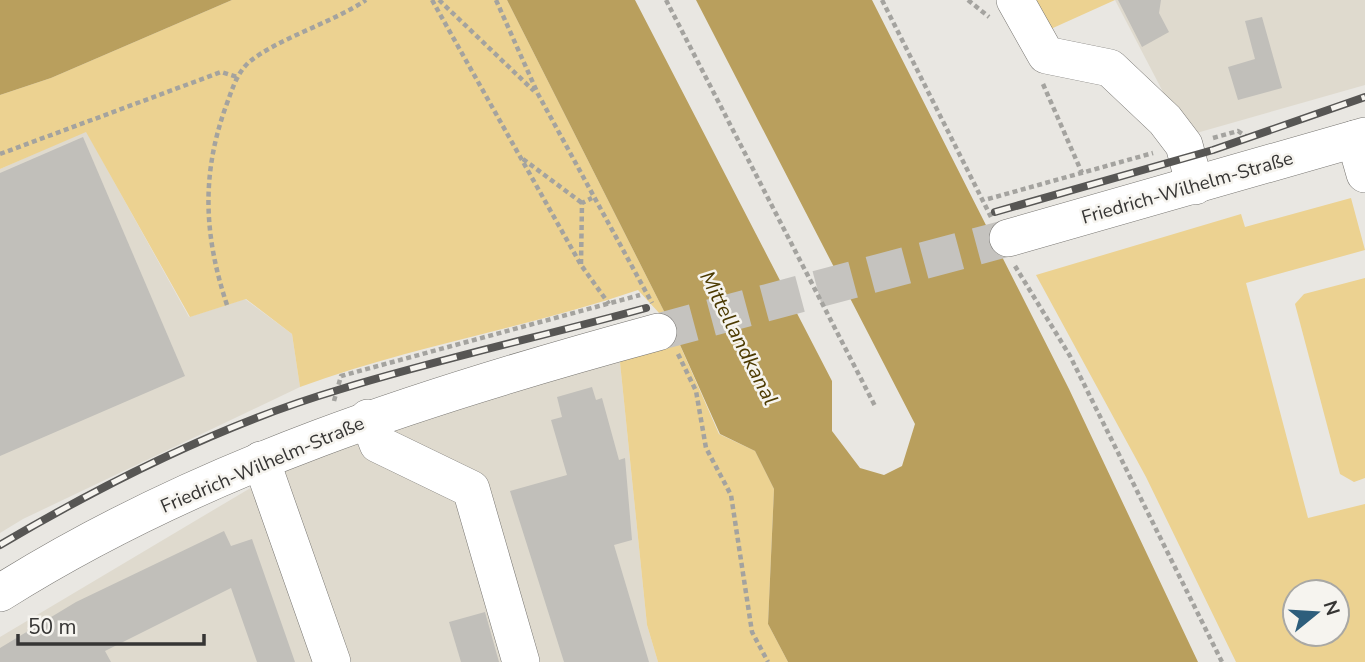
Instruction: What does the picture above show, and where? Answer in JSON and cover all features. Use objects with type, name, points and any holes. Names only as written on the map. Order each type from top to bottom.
[{"type":"street","points":[[1015,0],[1054,67]]},
{"type":"street","points":[[1037,0],[1054,67]]},
{"type":"street","points":[[1054,67],[1110,68],[1165,120],[1184,145],[1195,186]]},
{"type":"street","name":"Friedrich-Wilhelm-Straße","points":[[1003,237],[1195,186],[1360,138]]},
{"type":"street","points":[[1360,138],[1365,174]]},
{"type":"street","name":"Friedrich-Wilhelm-Straße","points":[[0,593],[40,568],[136,517],[261,460],[368,418],[658,332]]},
{"type":"street","points":[[368,418],[378,444],[471,489],[522,662]]},
{"type":"street","points":[[261,460],[332,662]]},
{"type":"path","points":[[227,305],[209,242],[207,204],[218,127],[237,77],[249,62],[345,14],[366,0]]},
{"type":"path","points":[[432,0],[580,265],[609,304]]},
{"type":"path","points":[[439,0],[538,94]]},
{"type":"path","points":[[666,0],[875,406]]},
{"type":"path","points":[[882,0],[1003,237],[1070,356],[1222,662]]},
{"type":"path","points":[[1054,67],[1082,173]]},
{"type":"path","points":[[0,153],[222,72],[237,77]]},
{"type":"path","points":[[520,156],[583,203]]},
{"type":"path","points":[[583,203],[592,198]]},
{"type":"path","points":[[580,265],[583,203]]},
{"type":"path","points":[[324,408],[333,404],[341,376],[640,295]]},
{"type":"shaded area","points":[[232,0],[507,0],[672,327],[638,290],[384,360],[300,387],[292,334],[246,299],[190,317],[86,132],[0,169],[0,95],[51,78]]},
{"type":"shaded area","points":[[1014,0],[1115,0],[1033,37]]},
{"type":"shaded area","points":[[1115,0],[1365,0],[1365,85],[1186,136]]},
{"type":"shaded area","points":[[86,131],[189,317],[245,299],[292,334],[300,387],[23,519],[0,533],[0,169]]},
{"type":"shaded area","points":[[1351,198],[1365,250],[1246,283],[1308,518],[1365,504],[1365,662],[1236,662],[1146,477],[1036,275],[1241,214],[1245,227]]},
{"type":"shaded area","points":[[1365,278],[1365,478],[1354,482],[1340,474],[1295,304],[1304,294]]},
{"type":"shaded area","points":[[672,327],[719,434],[755,451],[774,489],[768,624],[788,662],[658,662],[647,625],[618,343]]},
{"type":"shaded area","points":[[618,343],[647,625],[658,662],[0,662],[0,637],[368,418]]},
{"type":"water","points":[[0,0],[232,0],[51,78],[0,95]]},
{"type":"water","name":"Mittellandkanal","points":[[507,0],[635,0],[832,381],[832,431],[860,468],[884,475],[902,466],[915,424],[696,0],[872,0],[1069,389],[1198,662],[788,662],[768,624],[774,489],[755,451],[720,434],[672,327]]},
{"type":"building","points":[[1118,0],[1161,0],[1159,13],[1169,32],[1142,47]]},
{"type":"building","points":[[1262,17],[1282,88],[1238,100],[1228,67],[1255,59],[1245,21]]},
{"type":"building","points":[[83,137],[185,376],[0,456],[0,173]]},
{"type":"building","points":[[592,387],[596,400],[602,398],[619,460],[625,458],[632,540],[614,545],[649,662],[564,662],[510,491],[567,475],[551,420],[562,417],[557,397]]},
{"type":"building","points":[[224,531],[231,546],[252,539],[295,662],[257,662],[231,588],[105,651],[111,662],[0,662],[0,648],[76,602]]},
{"type":"building","points":[[485,612],[499,662],[461,662],[449,622]]},
{"type":"tunnel","points":[[658,332],[1008,238]]},
{"type":"railway","points":[[995,212],[1213,150],[1365,97]]},
{"type":"railway","points":[[0,545],[122,478],[250,420],[414,368],[646,308]]}]
